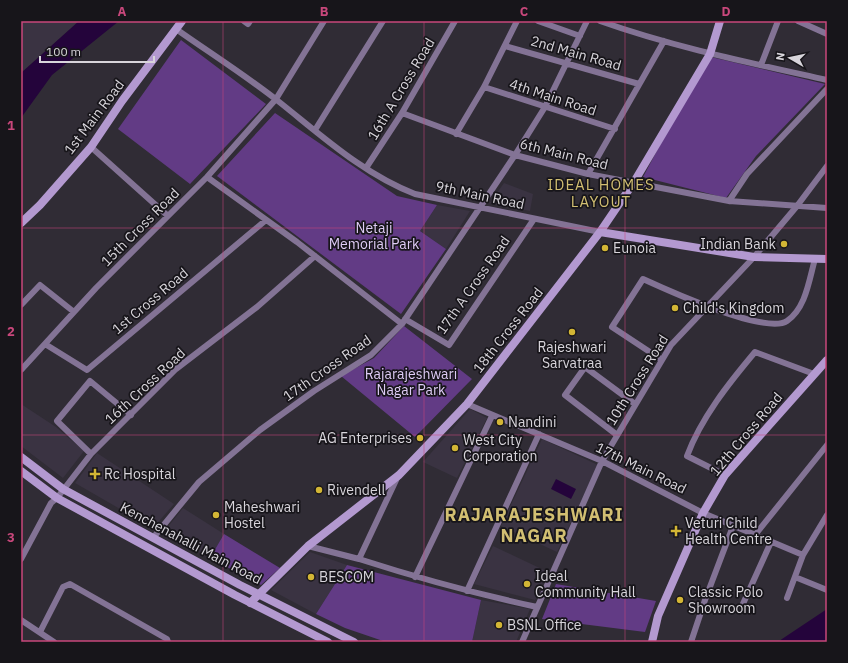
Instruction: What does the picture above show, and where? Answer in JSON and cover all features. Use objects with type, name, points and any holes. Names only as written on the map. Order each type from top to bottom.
[{"type":"street","name":"1st Main Road","points":[[21,223],[40,205],[91,147],[122,101],[182,21]]},
{"type":"street","points":[[244,21],[248,24],[250,21]]},
{"type":"street","name":"15th Cross Road","points":[[21,370],[74,312],[207,177],[276,99],[324,21]]},
{"type":"street","points":[[315,130],[382,21]]},
{"type":"street","name":"16th A Cross Road","points":[[366,168],[402,113],[455,21]]},
{"type":"street","points":[[456,134],[484,87],[517,21]]},
{"type":"street","points":[[538,21],[580,36]]},
{"type":"street","name":"17th Cross Road","points":[[153,538],[199,482],[260,430],[314,392],[371,355],[403,321],[515,155],[545,107],[568,63],[587,21]]},
{"type":"street","points":[[600,21],[710,54],[827,80]]},
{"type":"street","name":"18th Cross Road","points":[[250,603],[308,546],[399,475],[467,404],[600,232],[634,182],[710,54],[720,21]]},
{"type":"street","points":[[761,65],[778,21]]},
{"type":"street","points":[[798,21],[827,34]]},
{"type":"street","name":"9th Main Road","points":[[176,29],[276,99],[366,168],[396,187],[415,194],[600,232],[754,257],[827,259]]},
{"type":"street","points":[[588,174],[664,41]]},
{"type":"street","name":"2nd Main Road","points":[[505,46],[639,84]]},
{"type":"street","name":"4th Main Road","points":[[484,87],[615,129]]},
{"type":"street","points":[[729,201],[747,174],[827,89]]},
{"type":"street","name":"6th Main Road","points":[[402,113],[515,155],[588,174],[729,201],[827,208]]},
{"type":"street","points":[[91,147],[168,216]]},
{"type":"street","name":"10th Cross Road","points":[[522,642],[602,461],[671,345],[705,306],[754,257],[797,206],[827,166]]},
{"type":"street","points":[[207,177],[403,321]]},
{"type":"street","name":"17th A Cross Road","points":[[403,321],[449,345],[534,219]]},
{"type":"street","name":"1st Cross Road","points":[[45,344],[87,370],[266,220]]},
{"type":"street","name":"16th Cross Road","points":[[21,559],[51,503],[57,498],[91,454],[176,369],[257,307],[315,256]]},
{"type":"street","points":[[662,360],[612,327],[643,280],[705,306],[772,325],[785,322],[793,316],[804,300],[815,259]]},
{"type":"street","points":[[21,305],[40,285],[74,312]]},
{"type":"street","points":[[725,475],[687,456],[693,440],[713,407],[755,352],[814,374]]},
{"type":"street","name":"12th Cross Road","points":[[652,642],[658,616],[703,513],[725,475],[827,360]]},
{"type":"street","points":[[617,435],[565,395],[585,367],[635,404]]},
{"type":"street","points":[[91,454],[57,421],[90,381],[131,415]]},
{"type":"street","name":"17th Main Road","points":[[467,404],[492,416],[602,461],[703,513],[803,555]]},
{"type":"street","points":[[415,577],[492,416]]},
{"type":"street","points":[[467,591],[539,434]]},
{"type":"street","points":[[755,535],[827,445]]},
{"type":"street","name":"Kenchenahalli Main Road","points":[[21,457],[63,489],[259,594],[354,642]]},
{"type":"street","name":"Kenchenahalli Main Road","points":[[21,471],[57,498],[250,603],[328,642]]},
{"type":"street","points":[[359,559],[399,475]]},
{"type":"street","points":[[788,598],[803,555],[827,515]]},
{"type":"street","points":[[691,642],[733,526]]},
{"type":"street","points":[[742,606],[771,542]]},
{"type":"street","points":[[308,546],[359,559],[415,577],[467,591],[537,607]]},
{"type":"street","points":[[795,577],[827,590]]},
{"type":"street","points":[[40,632],[63,588],[70,584],[166,639],[168,642]]},
{"type":"street","points":[[21,620],[54,642]]},
{"type":"shaded area","points":[[21,21],[79,21],[21,73]]},
{"type":"shaded area","points":[[79,21],[119,21],[52,75],[21,118],[21,73]]},
{"type":"shaded area","points":[[504,183],[533,194],[530,211],[490,203]]},
{"type":"shaded area","points":[[437,205],[470,211],[446,249],[420,231]]},
{"type":"shaded area","points":[[21,404],[56,427],[84,451],[63,478],[21,446]]},
{"type":"shaded area","points":[[470,409],[487,418],[457,478],[423,462]]},
{"type":"shaded area","points":[[542,439],[598,465],[557,552],[501,526]]},
{"type":"shaded area","points":[[97,453],[174,504],[153,528],[75,483]]},
{"type":"shaded area","points":[[556,479],[576,489],[571,499],[551,489]]},
{"type":"shaded area","points":[[183,508],[224,534],[210,558],[163,533]]},
{"type":"shaded area","points":[[493,546],[548,572],[535,600],[474,584]]},
{"type":"shaded area","name":"BESCOM","points":[[310,552],[347,565],[316,614],[271,590]]},
{"type":"shaded area","name":"BSNL Office","points":[[481,600],[530,609],[516,642],[472,642]]},
{"type":"shaded area","points":[[827,609],[827,642],[778,642],[782,639]]},
{"type":"green space","points":[[181,40],[266,104],[190,184],[118,129]]},
{"type":"green space","points":[[711,57],[825,84],[756,156],[726,198],[643,177],[677,113]]},
{"type":"green space","name":"Netaji Memorial Park","points":[[275,113],[397,196],[437,205],[420,231],[446,249],[401,314],[217,176]]},
{"type":"green space","name":"Rajarajeshwari Nagar Park","points":[[404,326],[472,379],[415,437],[341,376],[374,358]]},
{"type":"green space","points":[[224,534],[280,568],[261,585],[210,558]]},
{"type":"green space","points":[[347,565],[481,600],[472,642],[386,642],[345,628],[316,614]]},
{"type":"green space","points":[[556,584],[656,601],[645,632],[542,619]]},
{"type":"place","name":"Indian Bank","points":[[784,244]]},
{"type":"place","name":"Eunoia","points":[[605,248]]},
{"type":"place","name":"Child's Kingdom","points":[[675,308]]},
{"type":"place","name":"Rajeshwari Sarvatraa","points":[[572,332]]},
{"type":"place","name":"Nandini","points":[[500,422]]},
{"type":"place","name":"AG Enterprises","points":[[420,438]]},
{"type":"place","name":"West City Corporation","points":[[455,448]]},
{"type":"place","name":"Rc Hospital","points":[[95,474]]},
{"type":"place","name":"Rivendell","points":[[319,490]]},
{"type":"place","name":"Maheshwari Hostel","points":[[216,515]]},
{"type":"place","name":"Veturi Child Health Centre","points":[[676,531]]},
{"type":"place","name":"BESCOM","points":[[311,577]]},
{"type":"place","name":"Ideal Community Hall","points":[[527,584]]},
{"type":"place","name":"Classic Polo Showroom","points":[[680,600]]},
{"type":"place","name":"BSNL Office","points":[[499,625]]},
{"type":"district","name":"IDEAL HOMES LAYOUT","points":[[601,194]]},
{"type":"district","name":"RAJARAJESHWARI NAGAR","points":[[534,525]]}]
